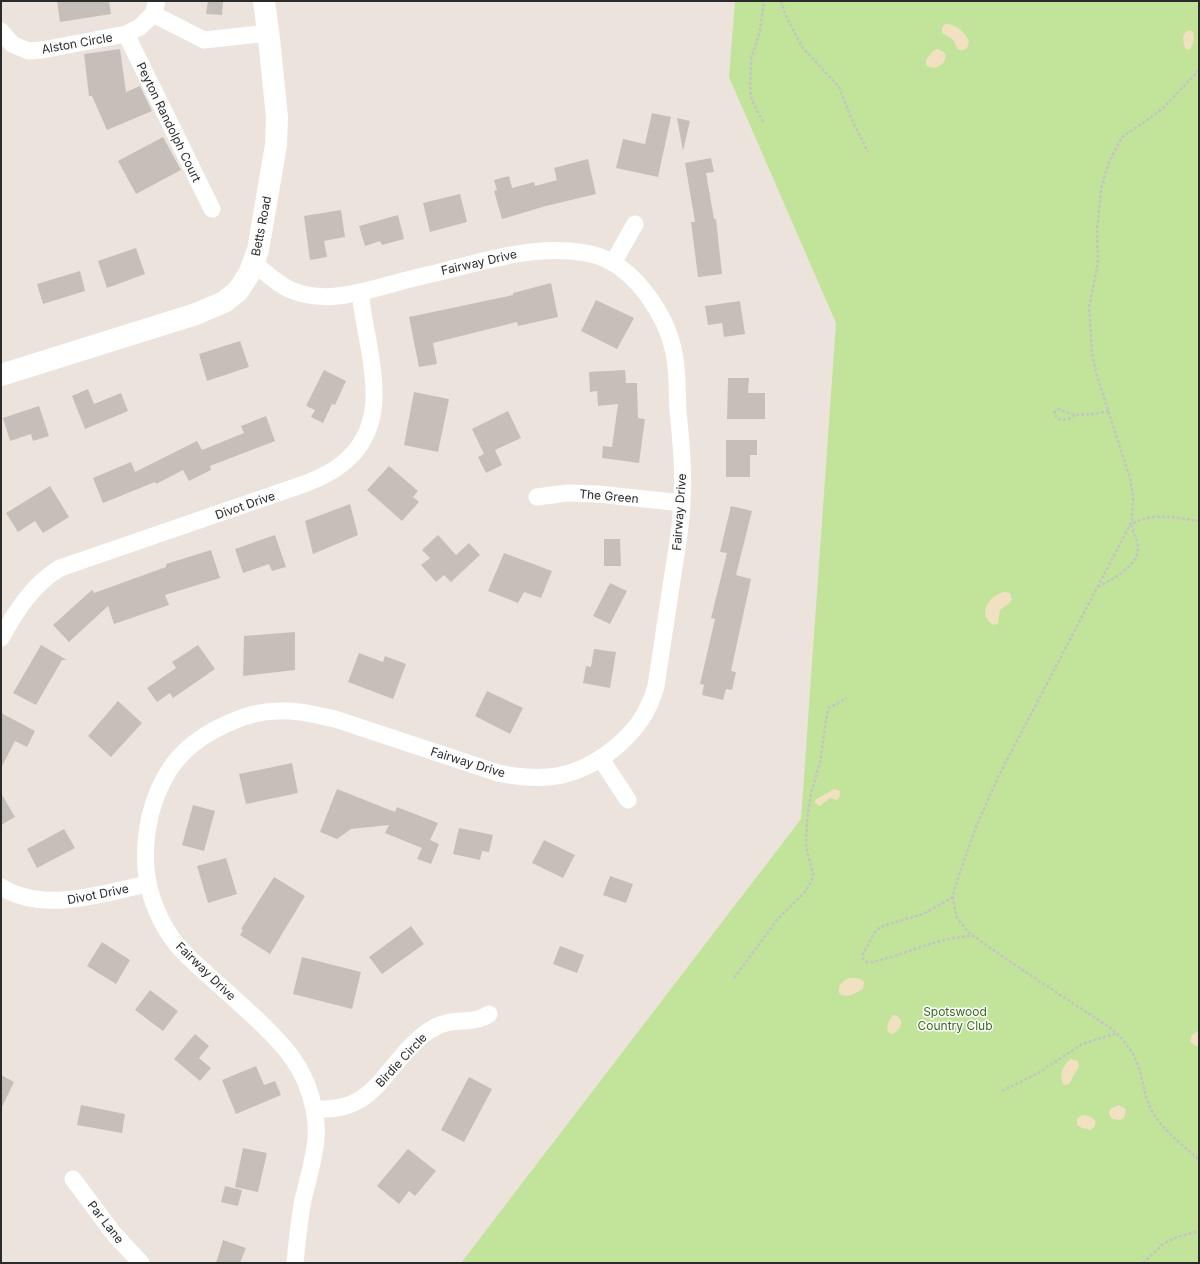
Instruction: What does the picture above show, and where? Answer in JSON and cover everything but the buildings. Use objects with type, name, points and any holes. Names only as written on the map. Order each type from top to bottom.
[{"type":"street","name":"Betts Road","points":[[1,375],[175,322],[217,306],[229,299],[239,289],[254,263],[277,134],[278,117],[264,1]]},
{"type":"street","name":"Alston Circle","points":[[1,31],[12,44],[28,52],[42,50],[126,34],[140,27],[155,7],[204,40],[269,33]]},
{"type":"street","name":"Peyton Randolph Court","points":[[126,34],[212,209]]},
{"type":"street","points":[[613,263],[635,224]]},
{"type":"street","name":"Fairway Drive","points":[[254,263],[279,283],[296,292],[330,297],[360,293],[429,274],[525,252],[558,250],[582,252],[599,256],[613,263],[629,275],[656,307],[666,328],[674,354],[683,471],[682,503],[678,542],[656,686],[653,697],[644,716],[632,733],[600,759],[586,767],[564,774],[543,777],[513,776],[498,773],[315,714],[280,711],[248,716],[211,730],[184,752],[169,770],[155,800],[148,824],[145,857],[148,884],[156,909],[170,935],[187,956],[254,1017],[284,1047],[297,1064],[305,1079],[314,1109],[317,1128],[316,1145],[300,1218],[295,1263]]},
{"type":"street","name":"Divot Drive","points":[[1,638],[20,606],[35,588],[48,576],[60,568],[307,484],[337,468],[350,457],[366,435],[372,418],[375,401],[371,355],[360,293]]},
{"type":"street","name":"The Green","points":[[537,497],[567,493],[591,493],[682,503]]},
{"type":"street","points":[[600,759],[628,800]]},
{"type":"street","name":"Divot Drive","points":[[1,887],[10,892],[28,897],[60,901],[84,898],[148,884]]},
{"type":"street","name":"Birdie Circle","points":[[314,1109],[338,1108],[363,1099],[378,1086],[408,1050],[431,1029],[450,1022],[479,1020],[489,1014]]},
{"type":"street","name":"Par Lane","points":[[73,1179],[114,1234],[140,1263]]},
{"type":"path","points":[[763,122],[751,98],[750,85],[751,60],[760,31],[764,1]]},
{"type":"path","points":[[780,1],[802,47],[839,87],[852,120],[868,152]]},
{"type":"path","points":[[1199,70],[1153,116],[1122,137],[1116,146],[1101,190],[1097,230],[1098,263],[1089,308],[1092,352],[1096,373],[1131,482],[1134,508],[1131,525],[998,777],[974,832],[954,890],[953,897],[957,918],[964,928],[1117,1033],[1126,1043],[1136,1061],[1141,1074],[1148,1103],[1156,1118],[1166,1130],[1199,1160]]},
{"type":"path","points":[[1075,415],[1069,419],[1062,420],[1056,418],[1054,413],[1058,409],[1075,415],[1109,411]]},
{"type":"path","points":[[1131,525],[1138,521],[1160,516],[1199,521]]},
{"type":"path","points":[[1097,587],[1125,570],[1136,559],[1138,550],[1131,525]]},
{"type":"path","points":[[734,978],[777,920],[805,892],[812,880],[813,874],[806,847],[807,820],[811,793],[820,762],[829,708],[847,698]]},
{"type":"path","points":[[953,897],[923,914],[883,926],[876,930],[863,954],[863,959],[867,962],[872,962],[932,944],[967,936],[974,936]]},
{"type":"path","points":[[1002,1091],[1040,1072],[1082,1044],[1117,1033]]},
{"type":"path","points":[[1144,1263],[1162,1245],[1174,1238],[1199,1231]]},
{"type":"green space","name":"Spotswood Country Club","points":[[735,1],[1199,1],[1199,1263],[461,1263],[801,819],[836,323],[729,77]]},
{"type":"sand","points":[[945,24],[953,25],[963,32],[969,42],[967,48],[959,50],[951,38],[942,33],[942,28]]},
{"type":"sand","points":[[1189,30],[1193,32],[1194,39],[1191,48],[1188,50],[1185,48],[1183,38],[1185,33]]},
{"type":"sand","points":[[938,49],[945,53],[945,60],[943,63],[940,66],[933,68],[926,65],[926,60],[933,51]]},
{"type":"sand","points":[[1006,592],[1010,593],[1012,600],[1000,610],[998,623],[995,625],[992,624],[986,614],[987,604],[995,596]]},
{"type":"sand","points":[[834,789],[840,791],[840,796],[837,800],[830,798],[820,806],[815,803],[815,800]]},
{"type":"sand","points":[[850,978],[861,979],[864,982],[863,989],[848,996],[842,995],[839,993],[840,985],[845,980]]},
{"type":"sand","points":[[894,1015],[900,1019],[901,1024],[898,1030],[892,1034],[888,1032],[887,1028],[889,1020]]},
{"type":"sand","points":[[1199,1030],[1199,1046],[1196,1046],[1190,1041],[1192,1035]]},
{"type":"sand","points":[[1071,1059],[1078,1061],[1079,1066],[1069,1084],[1064,1085],[1061,1078],[1062,1071]]},
{"type":"sand","points":[[1119,1105],[1126,1109],[1124,1118],[1120,1120],[1112,1119],[1109,1114],[1110,1109]]},
{"type":"sand","points":[[1082,1115],[1089,1116],[1095,1120],[1095,1125],[1091,1130],[1077,1125],[1077,1119]]}]
